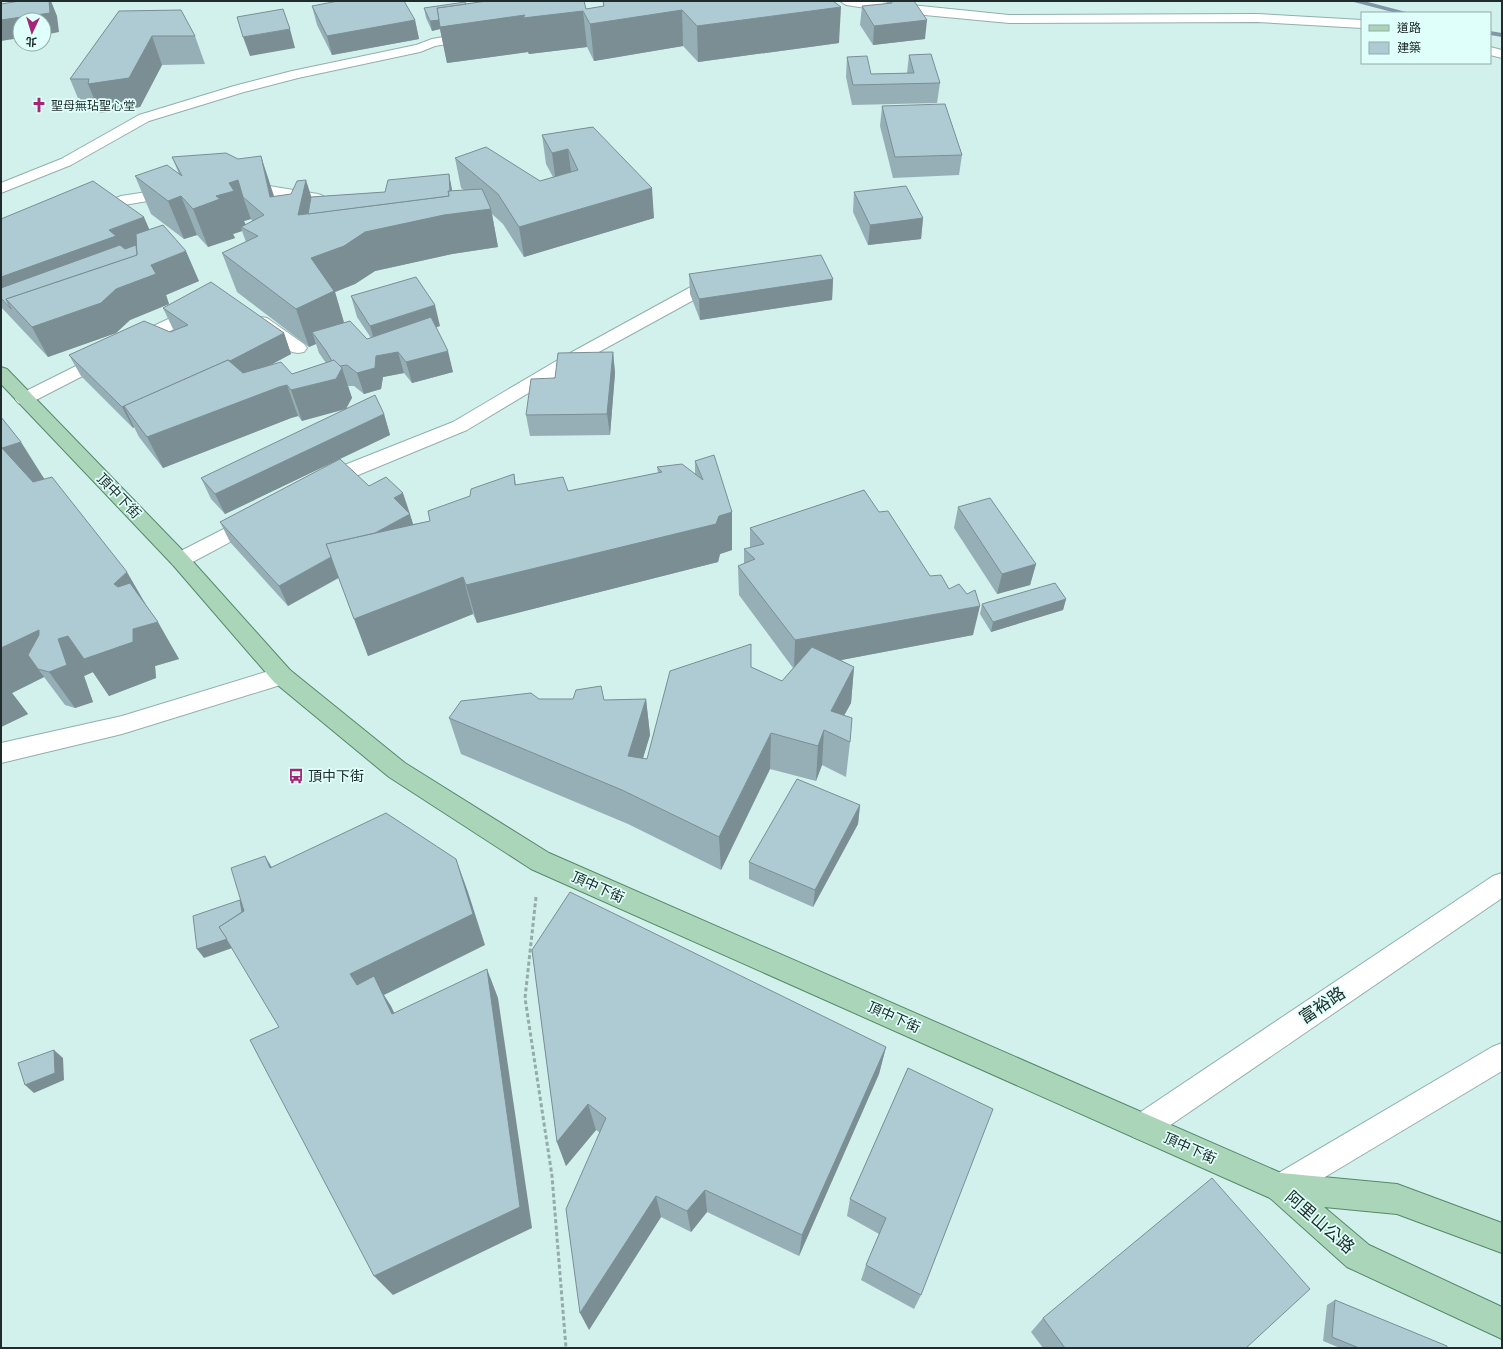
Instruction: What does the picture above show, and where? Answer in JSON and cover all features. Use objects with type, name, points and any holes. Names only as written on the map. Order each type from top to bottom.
[{"type":"main road","name":"頂中下街","points":[[1,373],[24,399],[180,560],[282,676],[397,770],[540,861],[1280,1188]]},
{"type":"main road","name":"阿里山公路","points":[[1280,1188],[1397,1199],[1502,1238]]},
{"type":"main road","name":"阿里山公路","points":[[1280,1188],[1358,1256],[1502,1323]]},
{"type":"street","points":[[846,1],[893,8],[1009,18],[1257,18],[1361,24]]},
{"type":"street","points":[[1,188],[66,162],[144,118],[239,89],[297,74],[420,48],[432,42],[490,33]]},
{"type":"street","points":[[1491,51],[1502,54]]},
{"type":"street","points":[[231,190],[263,190],[331,201]]},
{"type":"street","points":[[84,216],[121,201],[185,191]]},
{"type":"street","points":[[310,491],[344,472],[460,426],[569,361],[704,287]]},
{"type":"street","points":[[24,399],[211,304]]},
{"type":"street","points":[[249,314],[298,348]]},
{"type":"street","points":[[180,560],[269,513]]},
{"type":"street","points":[[1,753],[122,725],[282,676]]},
{"type":"street","name":"富裕路","points":[[1143,1127],[1502,884]]},
{"type":"street","points":[[1280,1188],[1502,1056]]},
{"type":"path","points":[[540,861],[525,998],[552,1176],[566,1348]]},
{"type":"building","points":[[20,1],[49,1],[50,12],[12,12],[12,18],[1,20],[1,4]]},
{"type":"building","points":[[338,1],[404,1],[415,20],[327,36],[312,6]]},
{"type":"building","points":[[487,1],[584,1],[586,9],[604,6],[603,1],[833,1],[841,7],[697,26],[682,10],[590,24],[583,11],[523,18],[525,15],[440,27],[437,8]]},
{"type":"building","points":[[891,1],[914,1],[927,20],[874,26],[862,6],[892,3]]},
{"type":"building","points":[[465,2],[466,4],[437,8],[439,20],[430,21],[424,8]]},
{"type":"building","points":[[283,9],[290,29],[243,37],[237,17]]},
{"type":"building","points":[[181,10],[195,36],[152,36],[129,78],[88,84],[89,79],[70,79],[119,11]]},
{"type":"building","points":[[931,54],[940,83],[853,85],[847,57],[867,56],[871,74],[914,73],[909,55]]},
{"type":"building","points":[[945,104],[962,155],[895,157],[882,106]]},
{"type":"building","points":[[593,127],[652,188],[519,227],[498,194],[455,158],[486,147],[540,181],[578,170],[568,149],[552,153],[542,135]]},
{"type":"building","points":[[226,153],[238,159],[261,156],[270,197],[291,194],[297,181],[306,180],[298,215],[449,196],[448,191],[482,189],[491,209],[444,215],[365,232],[344,246],[311,258],[334,291],[296,309],[222,253],[258,236],[241,227],[264,215],[243,197],[238,180],[229,183],[234,191],[216,196],[220,199],[193,209],[181,196],[168,201],[135,176],[167,165],[182,176],[172,157]]},
{"type":"building","points":[[449,174],[449,196],[308,214],[311,197],[385,192],[388,180]]},
{"type":"building","points":[[93,181],[144,217],[109,230],[116,236],[1,277],[1,219]]},
{"type":"building","points":[[906,186],[923,218],[870,225],[854,192]]},
{"type":"building","points":[[163,225],[186,251],[151,265],[156,274],[116,289],[101,303],[32,327],[6,299],[137,255],[136,234]]},
{"type":"building","points":[[120,245],[125,249],[136,245],[137,255],[6,299],[11,309],[1,298],[1,288]]},
{"type":"building","points":[[821,255],[833,279],[699,299],[689,274]]},
{"type":"building","points":[[416,277],[435,305],[370,326],[351,296]]},
{"type":"building","points":[[211,282],[284,333],[230,361],[228,360],[122,407],[69,355],[144,321],[170,332],[188,325],[163,308]]},
{"type":"building","points":[[431,317],[448,351],[406,362],[398,352],[376,356],[375,368],[357,373],[347,365],[340,366],[334,360],[332,361],[312,332],[350,321],[367,339]]},
{"type":"building","points":[[613,352],[607,414],[526,415],[531,379],[555,378],[558,353]]},
{"type":"building","points":[[228,360],[243,373],[281,362],[292,374],[334,360],[342,368],[336,379],[291,390],[287,385],[279,387],[147,437],[124,406]]},
{"type":"building","points":[[375,395],[384,414],[215,494],[201,478]]},
{"type":"building","points":[[1,417],[21,442],[2,448],[33,482],[52,477],[127,572],[114,584],[118,587],[130,583],[158,622],[133,629],[133,642],[84,659],[68,636],[58,639],[67,665],[49,672],[38,669],[28,655],[39,635],[39,630],[1,648]]},
{"type":"building","points":[[714,455],[732,512],[719,516],[716,524],[466,585],[463,577],[354,619],[326,544],[430,521],[428,511],[470,496],[471,489],[514,474],[515,485],[563,477],[568,491],[662,472],[657,467],[682,464],[703,480],[695,461]]},
{"type":"building","points":[[340,459],[369,486],[386,477],[403,493],[394,498],[410,514],[375,533],[326,544],[331,557],[279,586],[220,522]]},
{"type":"building","points":[[864,490],[879,512],[888,511],[930,576],[941,575],[949,589],[959,584],[967,594],[975,590],[980,606],[795,640],[738,566],[755,559],[744,549],[764,544],[750,528]]},
{"type":"building","points":[[990,498],[1036,564],[1002,574],[958,507]]},
{"type":"building","points":[[1055,583],[1066,599],[993,622],[982,604]]},
{"type":"building","points":[[751,644],[751,667],[782,681],[812,647],[854,667],[831,711],[852,718],[850,742],[824,730],[818,746],[771,733],[719,837],[622,790],[449,718],[461,701],[531,693],[539,699],[573,699],[576,690],[601,686],[604,700],[646,699],[628,756],[647,759],[670,671]]},
{"type":"building","points":[[797,779],[860,805],[815,890],[749,862]]},
{"type":"building","points":[[386,813],[456,859],[473,914],[350,974],[357,985],[374,976],[392,1014],[487,969],[520,1207],[374,1276],[250,1040],[279,1027],[219,927],[244,911],[231,868],[265,856],[270,868]]},
{"type":"building","points":[[570,892],[886,1047],[802,1235],[705,1190],[687,1211],[656,1196],[580,1313],[566,1209],[606,1118],[588,1104],[557,1142],[532,950]]},
{"type":"building","points":[[240,900],[242,912],[219,927],[227,939],[197,949],[193,916]]},
{"type":"building","points":[[54,1050],[55,1073],[25,1085],[18,1063]]},
{"type":"building","points":[[908,1068],[993,1109],[921,1295],[866,1265],[886,1218],[850,1199]]},
{"type":"building","points":[[1212,1178],[1310,1289],[1246,1348],[1065,1348],[1043,1318]]},
{"type":"building","points":[[1335,1300],[1447,1346],[1447,1348],[1359,1348],[1332,1337]]},
{"type":"waterway","points":[[1354,1],[1402,12]]},
{"type":"waterway","points":[[1491,33],[1502,35]]},
{"type":"place","name":"聖母無玷聖心堂","points":[[39,105]]},
{"type":"place","name":"頂中下街","points":[[296,776]]}]
